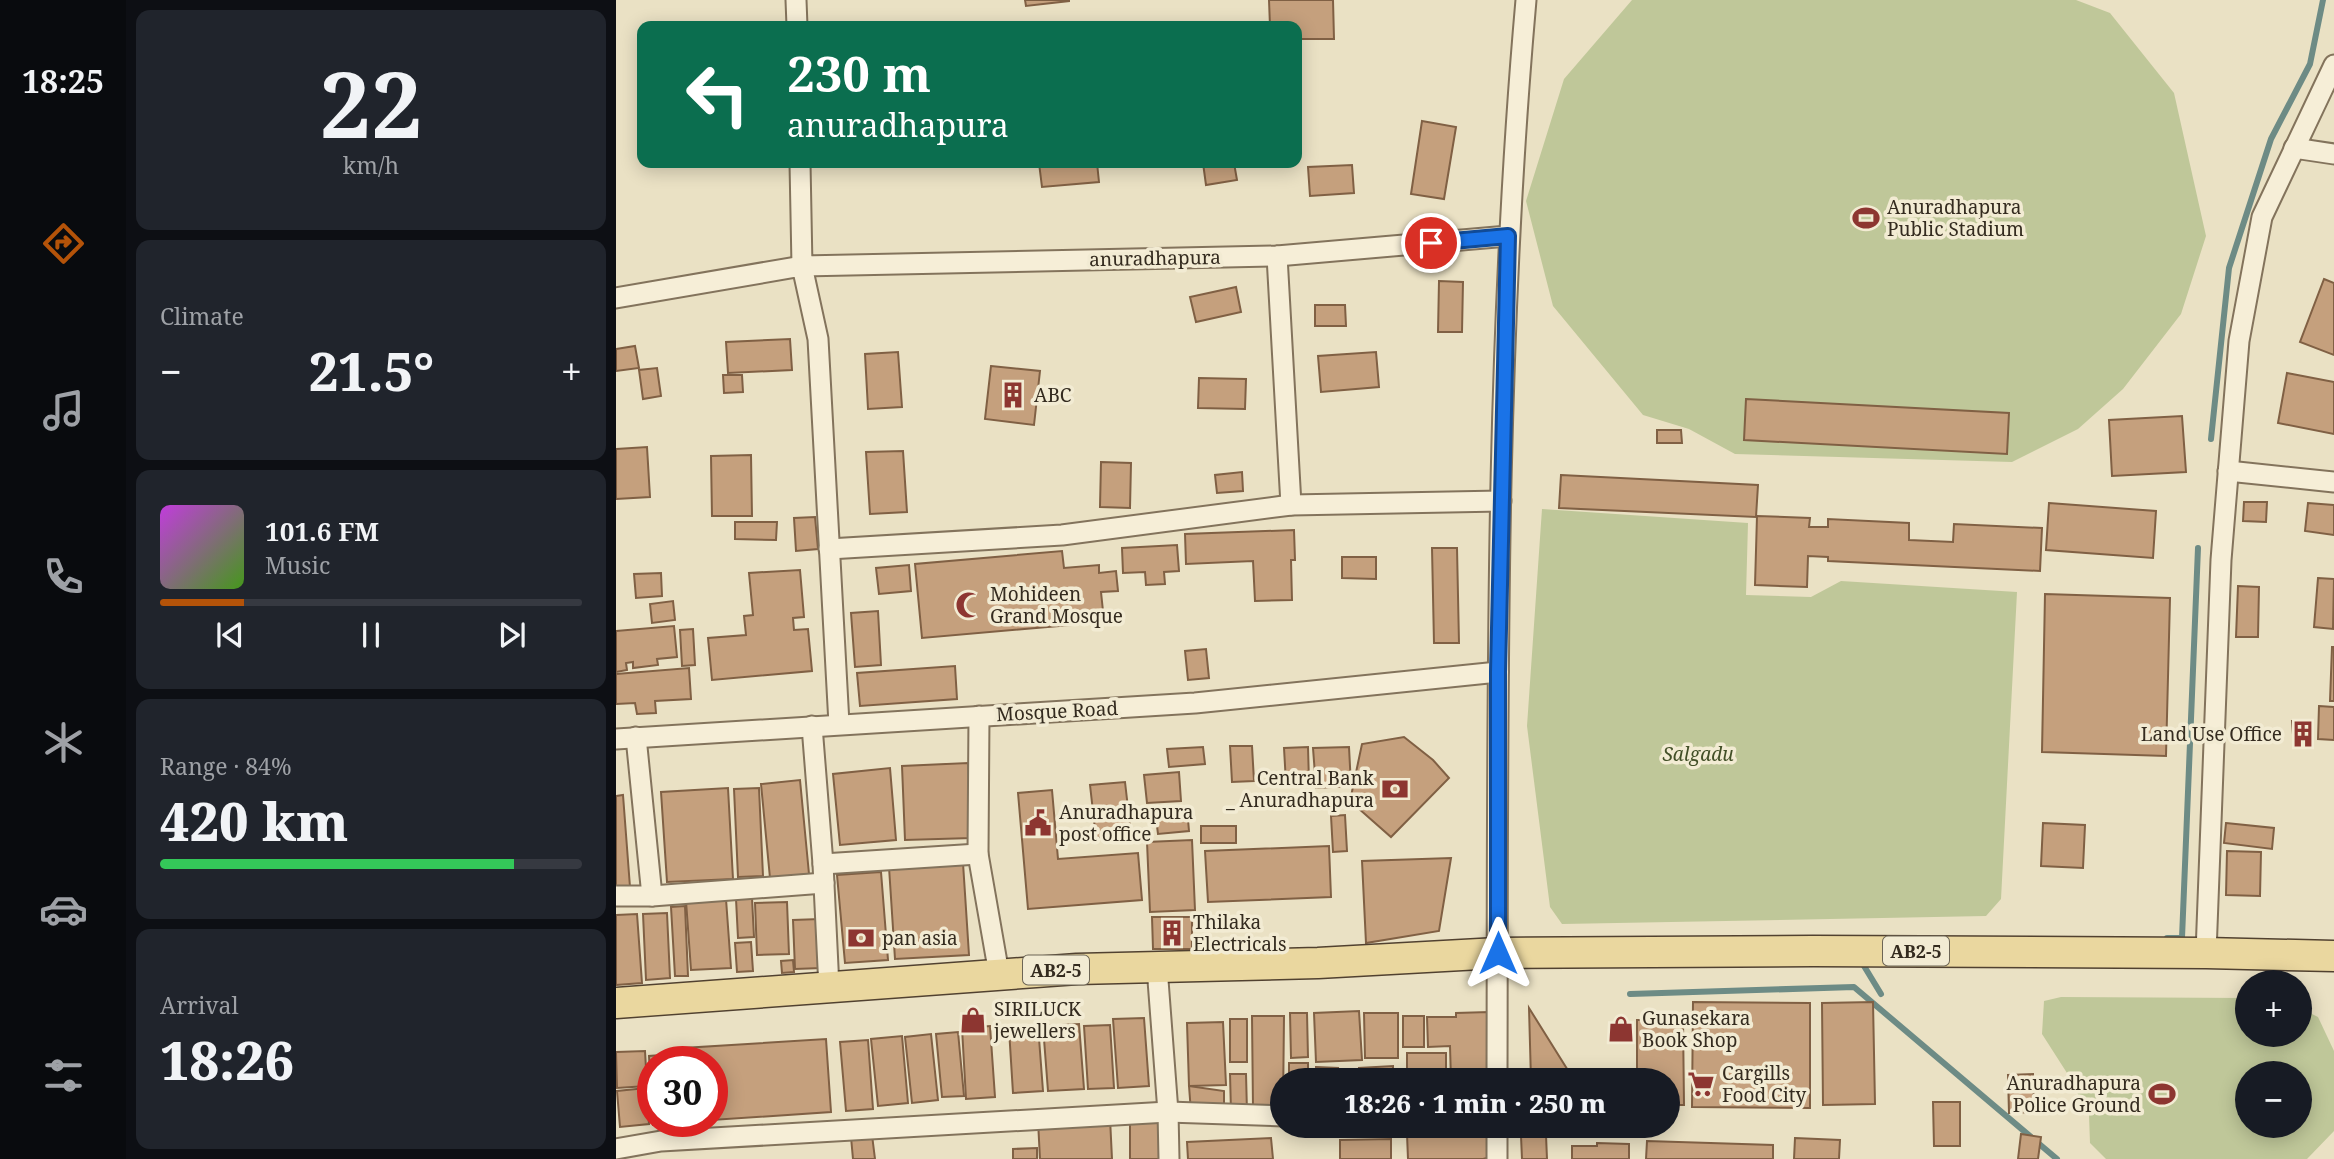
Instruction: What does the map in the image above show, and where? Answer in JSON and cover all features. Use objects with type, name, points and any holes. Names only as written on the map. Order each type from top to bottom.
[{"type":"main road","name":"AB2-5","points":[[616,1003],[999,974],[1318,963],[1498,953],[1813,951],[2334,956]]},
{"type":"street","points":[[796,0],[797,21]]},
{"type":"street","points":[[1497,1068],[1501,500],[1508,236],[1525,0]]},
{"type":"street","points":[[2206,953],[2221,560],[2239,341],[2262,217],[2334,65]]},
{"type":"street","points":[[2294,148],[2334,154]]},
{"type":"street","points":[[800,168],[802,266],[818,339],[839,724]]},
{"type":"street","name":"anuradhapura","points":[[616,298],[802,266],[1277,256],[1508,236]]},
{"type":"street","points":[[1277,256],[1290,505]]},
{"type":"street","points":[[2228,471],[2334,482]]},
{"type":"street","points":[[829,549],[1062,535],[1290,505],[1501,500]]},
{"type":"street","name":"Mosque Road","points":[[616,739],[1195,703],[1498,672]]},
{"type":"street","points":[[979,716],[978,854],[999,974]]},
{"type":"street","points":[[812,726],[829,988]]},
{"type":"street","points":[[636,737],[652,896]]},
{"type":"street","points":[[616,897],[652,896],[978,854]]},
{"type":"street","points":[[1157,967],[1169,1159]]},
{"type":"street","points":[[616,1149],[660,1141],[1168,1112],[1270,1116]]},
{"type":"street","points":[[1497,1138],[1497,1159]]},
{"type":"green space","name":"Anuradhapura Public Stadium","points":[[1632,0],[2076,0],[2110,13],[2174,93],[2206,236],[2181,314],[2123,389],[2078,429],[2012,462],[1735,454],[1689,429],[1643,415],[1553,306],[1526,201],[1564,79]]},
{"type":"green space","name":"Salgadu","points":[[1542,509],[1748,523],[1746,595],[1811,597],[1841,581],[2017,592],[2001,899],[1986,916],[1562,924],[1550,907],[1527,726]]},
{"type":"green space","name":"Anuradhapura Police Ground","points":[[2061,997],[2235,998],[2235,1047],[2312,1047],[2312,1014],[2318,1017],[2334,1051],[2334,1131],[2307,1159],[2106,1159],[2090,1143],[2089,1115],[2042,1034],[2044,1001]]},
{"type":"building","points":[[1025,0],[1069,0],[1069,1],[1026,6]]},
{"type":"building","points":[[1269,0],[1333,0],[1334,39],[1302,39],[1302,21],[1270,21]]},
{"type":"building","points":[[1422,121],[1456,127],[1444,199],[1411,194]]},
{"type":"building","points":[[1352,165],[1354,193],[1310,196],[1308,167]]},
{"type":"building","points":[[1040,168],[1098,168],[1099,182],[1042,187]]},
{"type":"building","points":[[1204,168],[1235,168],[1237,180],[1206,185]]},
{"type":"building","points":[[2324,279],[2334,283],[2334,355],[2300,342]]},
{"type":"building","points":[[1439,281],[1463,282],[1462,332],[1438,332]]},
{"type":"building","points":[[1236,287],[1241,312],[1196,322],[1190,297]]},
{"type":"building","points":[[1315,305],[1345,305],[1346,326],[1315,326]]},
{"type":"building","points":[[790,339],[792,370],[728,373],[726,342]]},
{"type":"building","points":[[635,346],[639,368],[616,371],[616,349]]},
{"type":"building","points":[[898,352],[902,407],[868,409],[865,354]]},
{"type":"building","points":[[1376,352],[1379,387],[1321,392],[1318,356]]},
{"type":"building","name":"ABC","points":[[991,366],[1040,371],[1034,425],[985,419]]},
{"type":"building","points":[[657,368],[661,396],[643,399],[639,370]]},
{"type":"building","points":[[2287,373],[2334,382],[2334,434],[2278,423]]},
{"type":"building","points":[[723,375],[742,375],[743,392],[724,393]]},
{"type":"building","points":[[1199,378],[1246,379],[1245,409],[1198,408]]},
{"type":"building","points":[[1746,399],[2009,413],[2007,454],[1744,440]]},
{"type":"building","points":[[2182,416],[2186,472],[2112,476],[2109,420]]},
{"type":"building","points":[[1657,430],[1681,430],[1682,443],[1657,443]]},
{"type":"building","points":[[647,447],[650,497],[616,499],[616,449]]},
{"type":"building","points":[[903,451],[907,512],[870,514],[866,452]]},
{"type":"building","points":[[751,455],[752,516],[712,516],[711,456]]},
{"type":"building","points":[[1101,462],[1131,463],[1130,508],[1100,507]]},
{"type":"building","points":[[1242,472],[1243,491],[1217,493],[1215,475]]},
{"type":"building","points":[[1561,475],[1758,485],[1756,517],[1559,508]]},
{"type":"building","points":[[2244,502],[2267,502],[2266,522],[2243,521]]},
{"type":"building","points":[[2049,503],[2156,511],[2153,558],[2046,550]]},
{"type":"building","points":[[2308,503],[2334,505],[2334,535],[2305,531]]},
{"type":"building","points":[[1757,516],[1810,518],[1809,527],[1828,527],[1828,519],[1909,523],[1909,540],[1953,542],[1954,524],[2042,528],[2040,571],[1828,561],[1828,557],[1808,556],[1807,587],[1755,585]]},
{"type":"building","points":[[815,517],[818,549],[796,551],[794,518]]},
{"type":"building","points":[[735,522],[777,522],[776,540],[735,539]]},
{"type":"building","points":[[1294,530],[1295,560],[1291,560],[1292,600],[1255,601],[1253,561],[1186,564],[1185,534]]},
{"type":"building","points":[[1177,545],[1179,571],[1164,572],[1165,584],[1146,585],[1145,572],[1123,573],[1122,548]]},
{"type":"building","points":[[1432,548],[1457,548],[1459,643],[1434,643]]},
{"type":"building","points":[[1062,551],[1064,568],[1099,565],[1099,573],[1116,571],[1118,591],[1101,592],[1103,611],[1069,614],[1070,625],[922,638],[915,564]]},
{"type":"building","points":[[1342,557],[1376,557],[1376,579],[1342,578]]},
{"type":"building","points":[[909,565],[911,591],[879,594],[876,568]]},
{"type":"building","points":[[800,570],[804,617],[793,618],[794,630],[808,629],[812,671],[712,680],[708,638],[746,635],[744,616],[753,615],[749,573]]},
{"type":"building","points":[[661,573],[662,596],[636,598],[634,574]]},
{"type":"building","points":[[2318,578],[2334,579],[2333,629],[2314,627]]},
{"type":"building","points":[[2238,586],[2259,587],[2258,637],[2236,637]]},
{"type":"building","points":[[2045,594],[2170,598],[2166,756],[2042,752]]},
{"type":"building","points":[[673,601],[675,620],[652,623],[650,604]]},
{"type":"building","points":[[878,611],[881,665],[855,667],[851,613]]},
{"type":"building","points":[[674,626],[677,657],[657,659],[658,665],[633,668],[633,662],[626,663],[627,670],[616,672],[616,631]]},
{"type":"building","points":[[693,629],[695,665],[682,666],[680,630]]},
{"type":"building","name":"Land Use Office","points":[[2332,647],[2334,701],[2330,701]]},
{"type":"building","points":[[1206,649],[1209,678],[1188,680],[1185,651]]},
{"type":"building","points":[[955,666],[957,699],[860,706],[857,673]]},
{"type":"building","points":[[689,668],[691,699],[655,701],[656,713],[637,714],[635,703],[616,704],[616,674]]},
{"type":"building","name":"Land Use Office","points":[[2319,706],[2334,707],[2334,740],[2318,739]]},
{"type":"building","name":"Land Use Office","points":[[2292,721],[2312,721],[2313,747],[2294,748]]},
{"type":"building","name":"Central Bank _ Anuradhapura","points":[[1404,737],[1433,760],[1449,778],[1391,837],[1350,801],[1362,744]]},
{"type":"building","points":[[1230,746],[1252,746],[1254,781],[1232,782]]},
{"type":"building","points":[[1203,747],[1205,764],[1169,767],[1167,749]]},
{"type":"building","points":[[1308,747],[1309,782],[1286,783],[1284,748]]},
{"type":"building","points":[[1349,747],[1351,786],[1316,788],[1313,748]]},
{"type":"building","points":[[968,763],[972,838],[905,840],[902,766]]},
{"type":"building","points":[[890,768],[896,840],[840,845],[833,774]]},
{"type":"building","points":[[1179,772],[1181,801],[1147,803],[1144,775]]},
{"type":"building","points":[[800,780],[809,874],[770,878],[761,784]]},
{"type":"building","points":[[1125,782],[1131,834],[1096,838],[1090,785]]},
{"type":"building","points":[[728,788],[733,879],[667,882],[661,792]]},
{"type":"building","points":[[759,788],[763,876],[738,877],[734,789]]},
{"type":"building","name":"Anuradhapura post office","points":[[1052,790],[1058,859],[1138,853],[1142,900],[1028,909],[1018,793]]},
{"type":"building","points":[[623,795],[630,887],[616,888],[616,796]]},
{"type":"building","points":[[1187,808],[1189,831],[1158,834],[1155,811]]},
{"type":"building","points":[[1345,815],[1347,851],[1333,852],[1331,816]]},
{"type":"building","points":[[2043,823],[2085,825],[2083,868],[2041,866]]},
{"type":"building","points":[[2226,823],[2274,828],[2272,849],[2224,843]]},
{"type":"building","points":[[1201,826],[1236,826],[1236,843],[1201,843]]},
{"type":"building","points":[[1192,840],[1195,910],[1150,912],[1147,842]]},
{"type":"building","points":[[1329,846],[1331,897],[1208,902],[1205,851]]},
{"type":"building","points":[[2227,851],[2261,852],[2260,896],[2226,895]]},
{"type":"building","points":[[1451,858],[1439,931],[1366,943],[1362,861]]},
{"type":"building","points":[[963,863],[969,955],[895,959],[889,867]]},
{"type":"building","points":[[881,872],[888,960],[845,963],[837,875]]},
{"type":"building","points":[[752,898],[754,937],[738,938],[736,899]]},
{"type":"building","points":[[726,899],[731,968],[691,970],[686,901]]},
{"type":"building","points":[[787,902],[789,954],[757,955],[755,903]]},
{"type":"building","points":[[685,906],[688,976],[675,976],[671,907]]},
{"type":"building","points":[[667,913],[670,978],[646,980],[643,914]]},
{"type":"building","points":[[637,914],[642,983],[616,985],[616,915]]},
{"type":"building","name":"Thilaka Electricals","points":[[1152,917],[1192,917],[1192,949],[1153,949]]},
{"type":"building","points":[[820,919],[822,968],[795,969],[793,920]]},
{"type":"building","points":[[751,942],[753,971],[737,972],[735,943]]},
{"type":"building","points":[[793,960],[794,972],[782,973],[781,961]]},
{"type":"building","points":[[1693,1002],[1810,1003],[1810,1108],[1692,1107]]},
{"type":"building","points":[[1873,1002],[1875,1104],[1823,1105],[1822,1003]]},
{"type":"building","points":[[1529,1008],[1566,1068],[1531,1068]]},
{"type":"building","points":[[1359,1011],[1362,1060],[1316,1062],[1314,1013]]},
{"type":"building","points":[[1489,1012],[1491,1068],[1451,1068],[1450,1046],[1428,1047],[1427,1017],[1456,1017],[1456,1013]]},
{"type":"building","points":[[1290,1013],[1307,1013],[1308,1057],[1291,1058]]},
{"type":"building","points":[[1364,1013],[1398,1013],[1398,1058],[1365,1058]]},
{"type":"building","points":[[1252,1016],[1284,1016],[1283,1068],[1270,1068],[1270,1107],[1253,1107]]},
{"type":"building","points":[[1403,1016],[1424,1016],[1424,1047],[1403,1047]]},
{"type":"building","points":[[1144,1018],[1149,1086],[1118,1088],[1113,1019]]},
{"type":"building","points":[[1230,1019],[1247,1019],[1247,1062],[1230,1062]]},
{"type":"building","points":[[1637,1020],[1683,1020],[1684,1105],[1680,1105],[1680,1068],[1637,1068]]},
{"type":"building","points":[[1223,1022],[1226,1085],[1189,1086],[1187,1023]]},
{"type":"building","points":[[1079,1024],[1084,1089],[1048,1091],[1043,1026]]},
{"type":"building","points":[[1038,1025],[1043,1091],[1013,1093],[1009,1029]]},
{"type":"building","points":[[1110,1025],[1114,1088],[1088,1089],[1084,1026]]},
{"type":"building","points":[[990,1026],[995,1097],[966,1099],[962,1028]]},
{"type":"building","points":[[958,1032],[964,1096],[942,1097],[936,1034]]},
{"type":"building","points":[[931,1034],[938,1100],[912,1103],[905,1037]]},
{"type":"building","points":[[902,1036],[908,1103],[878,1106],[871,1039]]},
{"type":"building","points":[[826,1039],[831,1112],[728,1119],[728,1046],[715,1046]]},
{"type":"building","points":[[868,1040],[873,1109],[846,1111],[840,1042]]},
{"type":"building","points":[[637,1051],[637,1087],[617,1088],[616,1052]]},
{"type":"building","points":[[1407,1053],[1446,1053],[1446,1068],[1407,1068]]},
{"type":"building","points":[[1289,1063],[1308,1063],[1308,1068],[1289,1068]]},
{"type":"building","points":[[1393,1066],[1393,1068],[1359,1068]]},
{"type":"building","points":[[1230,1074],[1246,1074],[1247,1112],[1231,1112]]},
{"type":"building","points":[[2033,1074],[2034,1112],[2009,1113],[2008,1075]]},
{"type":"building","points":[[1189,1086],[1224,1091],[1224,1111],[1191,1112]]},
{"type":"building","points":[[637,1089],[637,1125],[620,1127],[617,1091]]},
{"type":"building","points":[[1933,1102],[1960,1102],[1960,1146],[1934,1146]]},
{"type":"building","points":[[1110,1118],[1112,1159],[1040,1159],[1038,1121]]},
{"type":"building","points":[[1130,1119],[1161,1120],[1161,1159],[1130,1159]]},
{"type":"building","points":[[2021,1134],[2041,1137],[2038,1159],[2018,1159]]},
{"type":"building","points":[[872,1135],[875,1159],[853,1159],[851,1137]]},
{"type":"building","points":[[1271,1138],[1273,1159],[1188,1159],[1187,1142]]},
{"type":"building","points":[[1407,1138],[1487,1138],[1487,1158],[1408,1159]]},
{"type":"building","points":[[1521,1138],[1546,1138],[1547,1159],[1522,1159]]},
{"type":"building","points":[[1795,1138],[1840,1140],[1839,1159],[1794,1159]]},
{"type":"building","points":[[1391,1139],[1391,1159],[1340,1159],[1340,1140]]},
{"type":"building","points":[[1647,1141],[1773,1145],[1773,1159],[1646,1159]]},
{"type":"building","points":[[1597,1143],[1629,1144],[1629,1159],[1572,1159],[1572,1146],[1597,1146]]},
{"type":"building","points":[[1037,1148],[1037,1159],[1013,1159],[1013,1149]]},
{"type":"waterway","points":[[2211,439],[2229,268],[2271,139],[2310,64],[2323,0]]},
{"type":"waterway","points":[[2167,938],[2182,938],[2198,548]]},
{"type":"waterway","points":[[1861,961],[1881,994]]},
{"type":"waterway","points":[[1630,994],[1854,987],[2057,1159]]},
{"type":"place","name":"Anuradhapura Public Stadium","points":[[1866,218]]},
{"type":"place","name":"ABC","points":[[1013,395]]},
{"type":"place","name":"Mohideen Grand Mosque","points":[[969,605]]},
{"type":"place","name":"Land Use Office","points":[[2303,734]]},
{"type":"place","name":"Central Bank _ Anuradhapura","points":[[1395,789]]},
{"type":"place","name":"Anuradhapura post office","points":[[1038,823]]},
{"type":"place","name":"Thilaka Electricals","points":[[1172,933]]},
{"type":"place","name":"pan asia","points":[[861,938]]},
{"type":"place","name":"SIRILUCK jewellers","points":[[973,1020]]},
{"type":"place","name":"Gunasekara Book Shop","points":[[1621,1029]]},
{"type":"place","name":"Cargills Food City","points":[[1701,1084]]},
{"type":"place","name":"Anuradhapura Police Ground","points":[[2162,1094]]},
{"type":"route","points":[[1431,243],[1508,236],[1498,672],[1498,953]]}]
